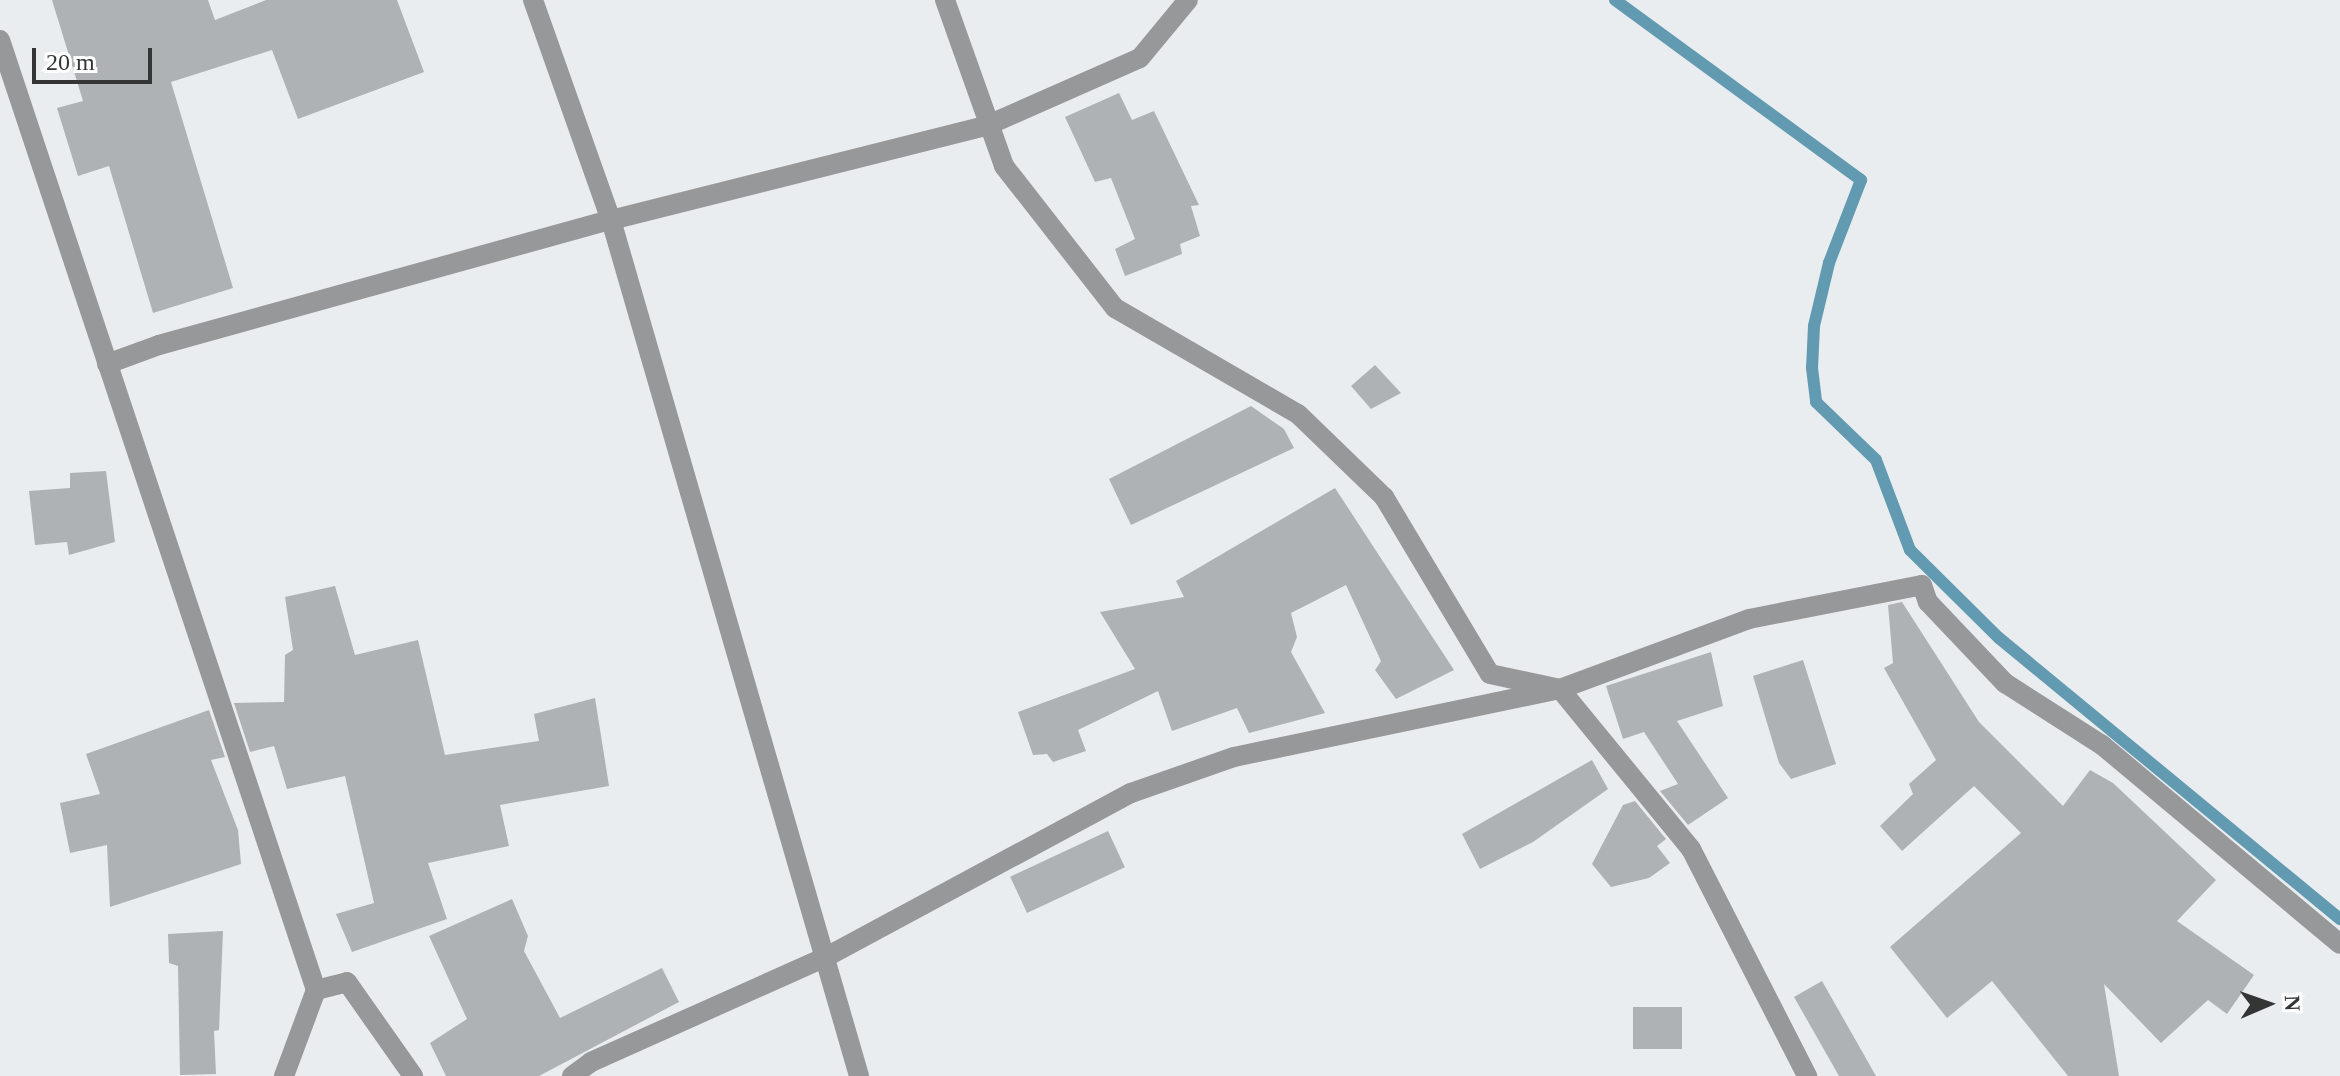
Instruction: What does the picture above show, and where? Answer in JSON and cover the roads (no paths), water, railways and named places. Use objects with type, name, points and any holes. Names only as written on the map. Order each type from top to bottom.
[{"type":"street","points":[[533,0],[611,220],[828,956],[830,988],[859,1076]]},
{"type":"street","points":[[945,0],[986,126],[1004,166],[1115,308],[1298,414],[1384,497],[1490,674],[1560,689],[1691,849],[1807,1076]]},
{"type":"street","points":[[107,364],[159,345],[611,220],[986,126],[1140,58],[1188,0]]},
{"type":"street","points":[[0,40],[316,990],[284,1076]]},
{"type":"street","points":[[572,1076],[591,1062],[828,956],[1131,793],[1234,757],[1560,689],[1749,619],[1922,585],[1928,602],[2005,683],[2102,745],[2340,944]]},
{"type":"street","points":[[316,990],[347,982],[413,1076]]},
{"type":"waterway","points":[[1615,0],[1861,180],[1829,263],[1814,326],[1812,368],[1816,402],[1876,460],[1910,550],[1999,638],[2340,919]]}]
